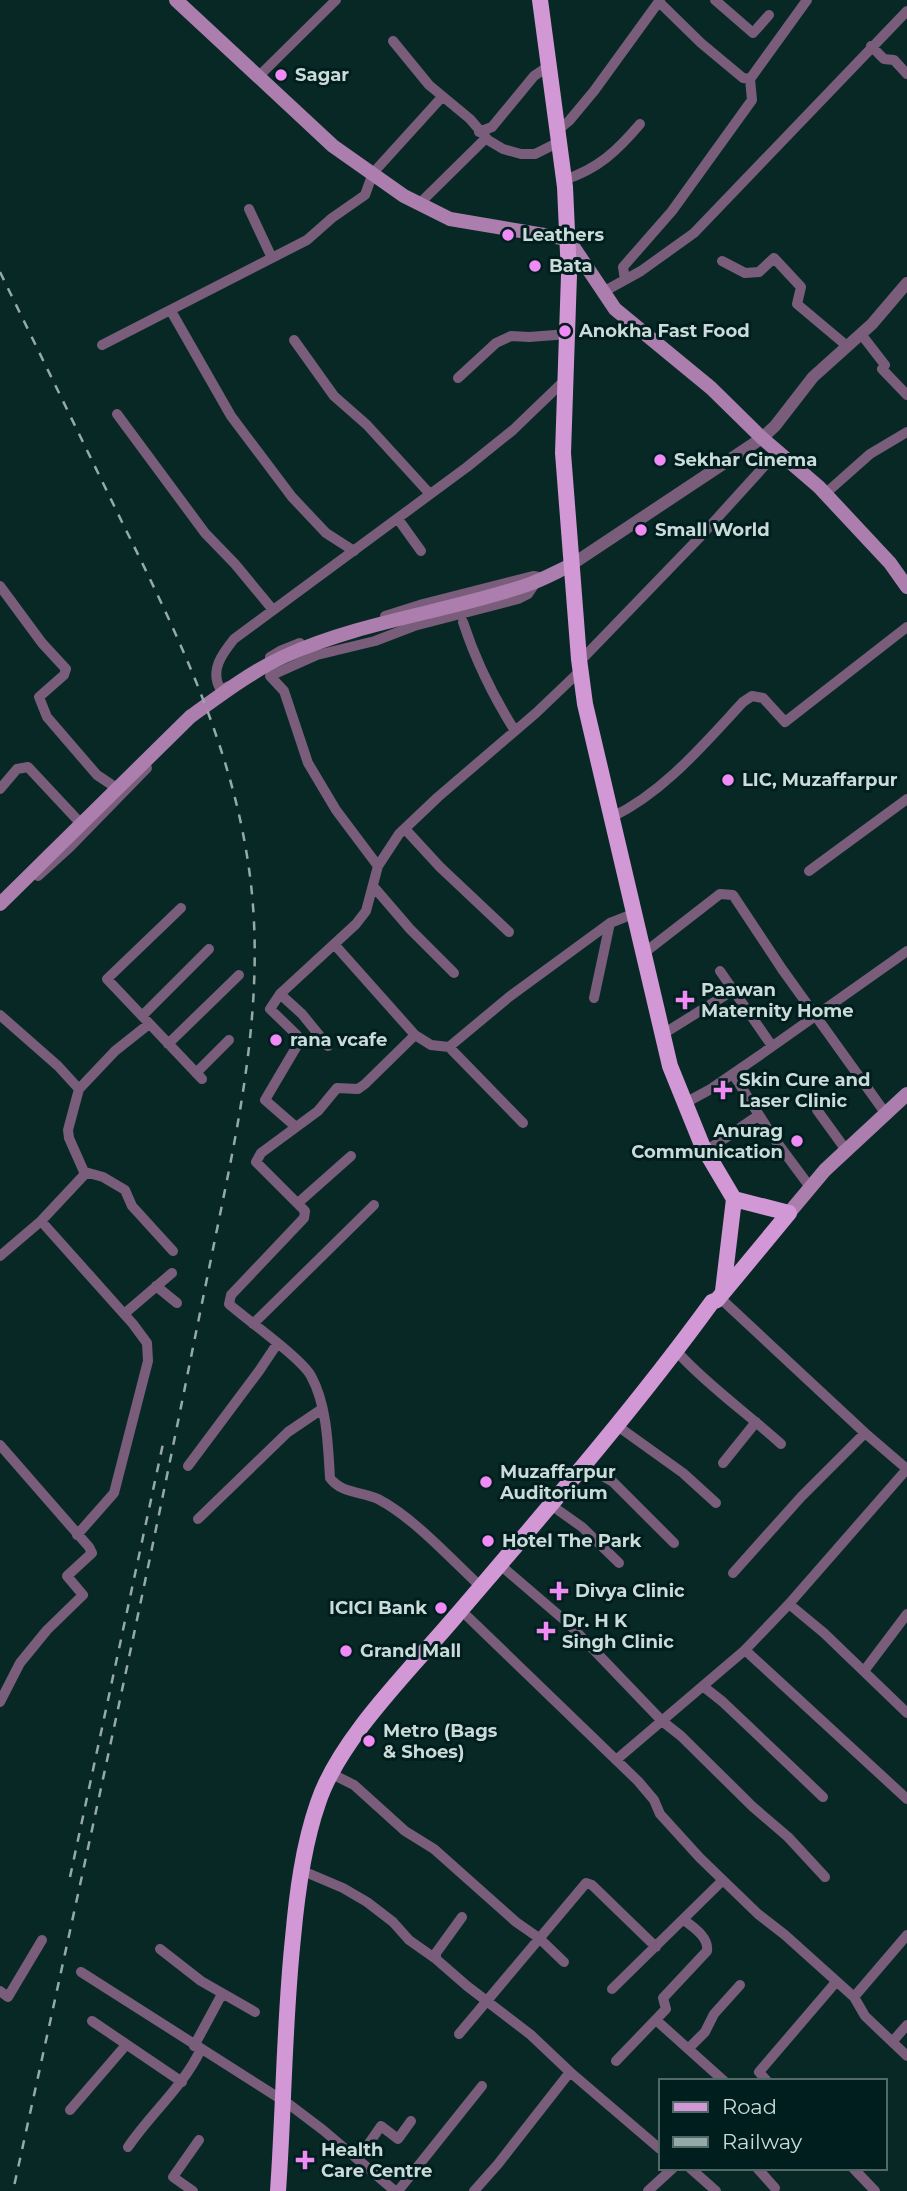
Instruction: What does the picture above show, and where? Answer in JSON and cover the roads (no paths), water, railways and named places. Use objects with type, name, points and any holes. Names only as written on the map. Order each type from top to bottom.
[{"type":"main road","points":[[166,0],[290,116],[300,117]]},
{"type":"main road","points":[[176,0],[333,146],[404,196],[450,219],[568,239],[615,309],[711,388],[762,438],[826,493],[890,563],[907,587]]},
{"type":"main road","points":[[182,0],[298,107],[300,117]]},
{"type":"main road","points":[[278,2191],[303,1919],[317,1839],[338,1777],[372,1730],[592,1469],[681,1356],[718,1304],[734,1199],[706,1152],[670,1066],[585,704],[563,453],[567,379],[568,239],[559,136],[540,0]]},
{"type":"main road","points":[[0,904],[190,717],[283,657],[314,644],[537,581],[571,565]]},
{"type":"main road","points":[[286,2191],[287,2000],[296,1906],[318,1802],[335,1765],[354,1738],[549,1509],[712,1302],[720,1296],[810,1187],[907,1094]]},
{"type":"main road","points":[[734,1199],[789,1213]]},
{"type":"street","points":[[262,72],[337,0]]},
{"type":"street","points":[[715,0],[753,33],[769,15]]},
{"type":"street","points":[[625,280],[624,267],[673,212],[752,100],[750,79],[807,0]]},
{"type":"street","points":[[393,41],[442,97],[470,119],[483,135],[503,149],[521,153],[535,154],[559,136],[660,1],[701,43],[743,78],[750,79]]},
{"type":"street","points":[[603,292],[641,271],[694,233],[907,11]]},
{"type":"street","points":[[871,46],[884,59],[894,60],[907,74]]},
{"type":"street","points":[[419,204],[492,127],[534,76],[549,66]]},
{"type":"street","points":[[102,345],[307,240],[365,195],[373,173],[442,97]]},
{"type":"street","points":[[564,180],[581,175],[601,163],[640,124]]},
{"type":"street","points":[[249,209],[272,258]]},
{"type":"street","points":[[722,261],[746,272],[759,272],[774,258],[801,287],[797,304],[847,346]]},
{"type":"street","points":[[571,565],[762,438],[813,377],[861,334],[907,283]]},
{"type":"street","points":[[171,311],[231,416],[292,497],[326,533],[354,551]]},
{"type":"street","points":[[458,378],[496,343],[511,336],[568,334]]},
{"type":"street","points":[[861,334],[885,365],[882,369],[907,395]]},
{"type":"street","points":[[295,340],[334,396],[367,425],[430,494]]},
{"type":"street","points":[[378,866],[336,810],[308,763],[284,691],[270,676],[317,655],[518,599],[528,594],[537,581],[533,576],[423,604],[285,648],[221,690],[215,675],[220,656],[234,639],[398,519],[513,430],[567,379]]},
{"type":"street","points":[[117,414],[205,534],[236,564],[273,610]]},
{"type":"street","points":[[826,493],[870,454],[907,432]]},
{"type":"street","points":[[296,1127],[265,1100],[301,1039],[270,1009],[280,994],[366,911],[378,866],[405,829],[515,731],[580,665],[585,656],[700,537],[778,451]]},
{"type":"street","points":[[398,519],[421,551]]},
{"type":"street","points":[[0,586],[66,669],[64,675],[39,697],[47,717],[97,775],[124,793]]},
{"type":"street","points":[[463,622],[473,653],[491,692],[515,731]]},
{"type":"street","points":[[611,817],[645,798],[697,752],[743,702],[752,696],[763,698],[785,722],[907,627]]},
{"type":"street","points":[[0,895],[184,718],[190,725],[87,830],[0,912]]},
{"type":"street","points":[[0,789],[17,769],[27,767],[87,830]]},
{"type":"street","points":[[809,871],[907,799]]},
{"type":"street","points":[[405,829],[440,867],[509,932]]},
{"type":"street","points":[[373,886],[410,929],[454,973]]},
{"type":"street","points":[[644,953],[720,894],[733,895],[814,1016],[886,1114]]},
{"type":"street","points":[[180,908],[107,979],[199,1076],[229,1040]]},
{"type":"street","points":[[449,1047],[509,997],[610,923],[633,914]]},
{"type":"street","points":[[594,998],[610,923]]},
{"type":"street","points":[[334,944],[415,1034],[431,1045],[449,1047],[523,1123]]},
{"type":"street","points":[[173,1251],[132,1206],[125,1190],[103,1177],[85,1172],[75,1155],[68,1130],[79,1089],[146,1020],[209,948]]},
{"type":"street","points":[[685,1103],[733,1074],[907,951]]},
{"type":"street","points":[[720,971],[772,1046]]},
{"type":"street","points":[[168,1044],[239,975]]},
{"type":"street","points":[[663,1034],[732,991]]},
{"type":"street","points":[[280,994],[302,1014],[328,1046]]},
{"type":"street","points":[[0,1014],[58,1066],[79,1089]]},
{"type":"street","points":[[415,1034],[365,1084],[358,1089],[337,1088],[318,1111],[261,1153],[256,1162],[305,1211],[303,1218],[231,1295],[229,1304],[310,1375],[322,1409],[330,1478],[336,1486],[375,1498],[392,1508],[481,1587]]},
{"type":"street","points":[[733,1074],[810,1187]]},
{"type":"street","points":[[817,1110],[846,1150]]},
{"type":"street","points":[[706,1152],[759,1115]]},
{"type":"street","points":[[298,1203],[351,1156]]},
{"type":"street","points":[[0,1256],[41,1221],[84,1177],[85,1172]]},
{"type":"street","points":[[253,1324],[373,1205]]},
{"type":"street","points":[[41,1221],[147,1343],[148,1361],[114,1493],[77,1535]]},
{"type":"street","points":[[124,1314],[172,1273]]},
{"type":"street","points":[[156,1286],[177,1303]]},
{"type":"street","points":[[616,1760],[745,1650],[789,1604],[907,1469],[720,1296]]},
{"type":"street","points":[[188,1466],[276,1344]]},
{"type":"street","points":[[681,1356],[702,1378],[781,1444]]},
{"type":"street","points":[[198,1519],[288,1432],[322,1409]]},
{"type":"street","points":[[723,1462],[756,1422]]},
{"type":"street","points":[[623,1430],[683,1473],[716,1503]]},
{"type":"street","points":[[733,1573],[801,1497],[865,1433]]},
{"type":"street","points":[[0,1445],[92,1550],[90,1556],[67,1576],[83,1595],[47,1630],[19,1663],[0,1702]]},
{"type":"street","points":[[592,1469],[613,1482],[674,1543]]},
{"type":"street","points":[[558,1510],[582,1527],[619,1563]]},
{"type":"street","points":[[506,1570],[569,1624],[662,1721],[788,1837],[825,1877]]},
{"type":"street","points":[[789,1604],[907,1713]]},
{"type":"street","points":[[864,1671],[907,1615]]},
{"type":"street","points":[[468,1617],[616,1760],[654,1800],[660,1814],[723,1880],[854,1997],[865,2016],[907,2056]]},
{"type":"street","points":[[745,1650],[907,1799]]},
{"type":"street","points":[[704,1687],[823,1797]]},
{"type":"street","points":[[338,1777],[354,1785],[405,1831],[434,1849],[564,1962]]},
{"type":"street","points":[[310,1874],[343,1888],[393,1922],[409,1940],[531,2035],[659,2148]]},
{"type":"street","points":[[612,1989],[723,1880]]},
{"type":"street","points":[[460,2034],[586,1883],[592,1885],[656,1947]]},
{"type":"street","points":[[436,1959],[436,1953],[462,1917]]},
{"type":"street","points":[[616,2062],[666,2009],[663,1998],[707,1951],[708,1945],[704,1938],[684,1920]]},
{"type":"street","points":[[854,1997],[907,1935]]},
{"type":"street","points":[[0,1991],[8,1997],[42,1940]]},
{"type":"street","points":[[160,1949],[201,1981],[256,2012]]},
{"type":"street","points":[[81,1972],[149,2013],[286,2104],[397,2191],[482,2086]]},
{"type":"street","points":[[765,2079],[759,2072],[836,1982]]},
{"type":"street","points":[[688,2049],[705,2032],[714,2014],[740,1985]]},
{"type":"street","points":[[128,2147],[182,2082],[222,1994]]},
{"type":"street","points":[[656,2020],[722,2079]]},
{"type":"street","points":[[92,2021],[182,2082]]},
{"type":"street","points":[[893,2041],[907,2025]]},
{"type":"street","points":[[70,2110],[126,2045]]},
{"type":"street","points":[[474,2191],[570,2072]]},
{"type":"street","points":[[358,2159],[381,2126],[398,2138],[411,2121]]},
{"type":"street","points":[[193,2191],[173,2177],[199,2140]]},
{"type":"street","points":[[648,2191],[671,2170]]},
{"type":"street","points":[[692,2170],[716,2191]]},
{"type":"street","points":[[759,2170],[775,2188]]},
{"type":"street","points":[[855,2170],[876,2191]]},
{"type":"railway","points":[[0,272],[162,605],[199,688],[215,731],[240,817],[253,903],[255,944],[251,1027],[233,1149],[125,1676],[13,2191]]},
{"type":"railway","points":[[70,1877],[164,1439]]},
{"type":"place","name":"Sagar","points":[[281,75]]},
{"type":"place","name":"Leathers","points":[[508,235]]},
{"type":"place","name":"Bata","points":[[535,266]]},
{"type":"place","name":"Anokha Fast Food","points":[[565,331]]},
{"type":"place","name":"Sekhar Cinema","points":[[660,460]]},
{"type":"place","name":"Small World","points":[[641,530]]},
{"type":"place","name":"LIC, Muzaffarpur","points":[[728,780]]},
{"type":"place","name":"Paawan Maternity Home","points":[[685,1000]]},
{"type":"place","name":"rana vcafe","points":[[276,1040]]},
{"type":"place","name":"Skin Cure and Laser Clinic","points":[[723,1090]]},
{"type":"place","name":"Anurag Communication","points":[[797,1141]]},
{"type":"place","name":"Muzaffarpur Auditorium","points":[[486,1482]]},
{"type":"place","name":"Hotel The Park","points":[[488,1541]]},
{"type":"place","name":"Divya Clinic","points":[[559,1591]]},
{"type":"place","name":"ICICI Bank","points":[[441,1608]]},
{"type":"place","name":"Dr. H K Singh Clinic","points":[[546,1631]]},
{"type":"place","name":"Grand Mall","points":[[346,1651]]},
{"type":"place","name":"Metro (Bags & Shoes)","points":[[369,1741]]},
{"type":"place","name":"Health Care Centre","points":[[305,2160]]}]
